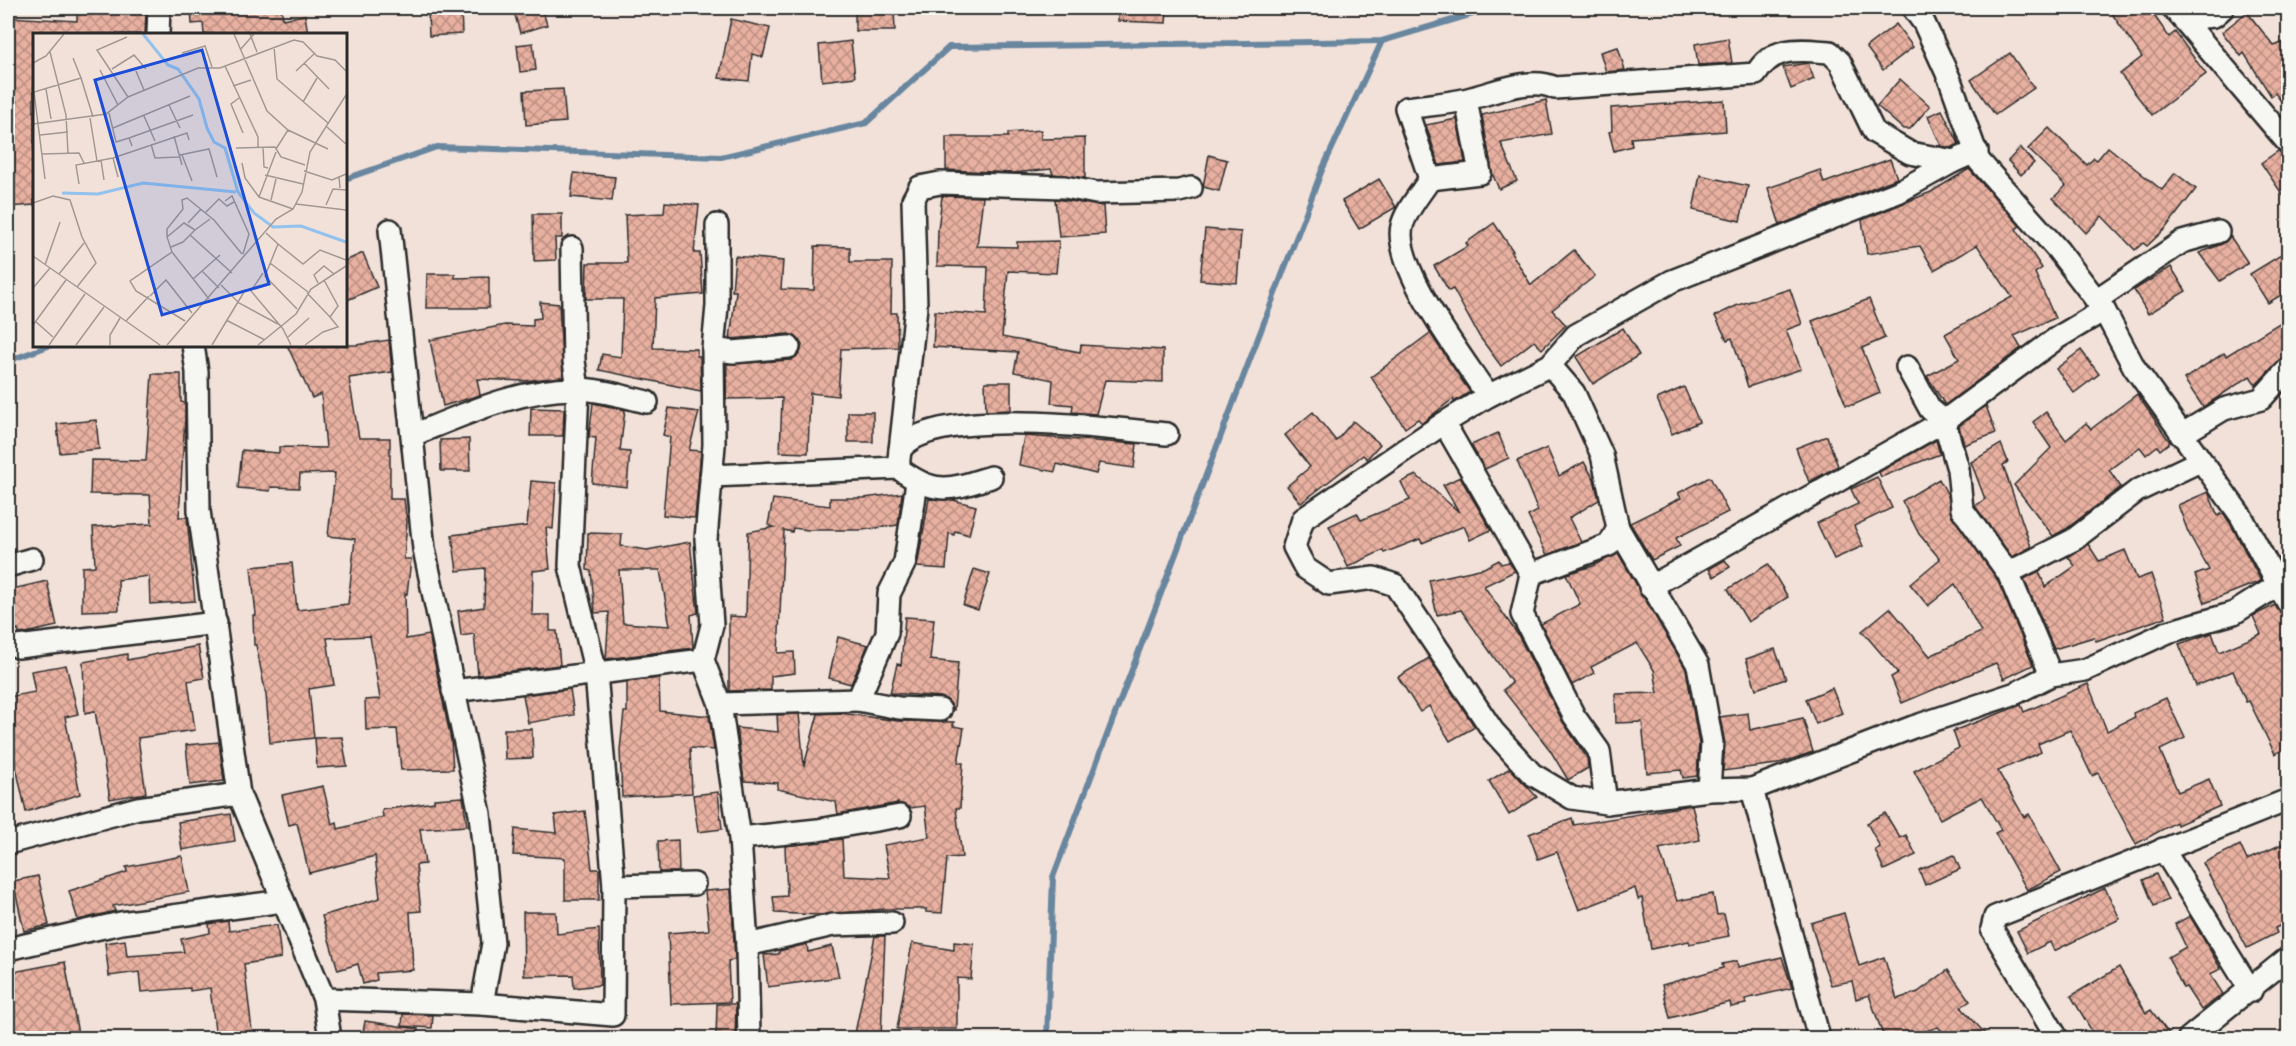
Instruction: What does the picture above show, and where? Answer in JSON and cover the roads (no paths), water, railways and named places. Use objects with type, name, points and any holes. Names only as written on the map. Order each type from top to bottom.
[{"type":"street","points":[[158,33],[159,8]]},
{"type":"street","points":[[1913,8],[1924,23],[1950,80],[1977,151],[1979,161],[2058,250],[2100,305],[2134,367],[2241,516],[2284,593],[2234,613],[2168,632],[2085,670],[2051,675],[2016,693],[1913,727],[1752,789],[1709,790],[1606,803],[1572,798],[1532,774],[1493,731],[1395,585],[1374,578],[1329,584],[1305,568],[1294,547],[1303,519],[1444,423],[1488,396],[1551,365],[1576,335],[1672,281],[1898,192],[1954,160],[1977,151]]},
{"type":"street","points":[[2178,13],[2214,16],[2223,8]]},
{"type":"street","points":[[2178,13],[2289,143]]},
{"type":"street","points":[[1488,396],[1429,306],[1407,266],[1401,227],[1430,179],[1406,108],[1466,100],[1501,89],[1544,83],[1555,88],[1756,74],[1763,63],[1790,49],[1830,52],[1840,63],[1874,132],[1910,153],[1954,160]]},
{"type":"street","points":[[1430,179],[1480,173],[1466,100]]},
{"type":"street","points":[[991,477],[948,490],[917,482],[899,459],[916,307],[913,200],[920,187],[940,183],[1042,186],[1096,193],[1179,191],[1191,188]]},
{"type":"street","points":[[717,225],[717,306],[713,349],[714,445],[706,539],[712,625],[703,660],[720,704],[740,838],[747,945],[749,1038]]},
{"type":"street","points":[[390,230],[424,549],[480,814],[494,943],[482,1004]]},
{"type":"street","points":[[1650,586],[1944,421],[2182,242],[2218,232]]},
{"type":"street","points":[[324,999],[482,1004],[613,1015],[614,885],[596,673],[570,566],[578,389],[574,361],[572,248]]},
{"type":"street","points":[[193,346],[197,372],[199,511],[239,794],[324,999],[330,1038]]},
{"type":"street","points":[[713,349],[733,352],[789,347]]},
{"type":"street","points":[[1551,365],[1574,393],[1602,455],[1618,528],[1698,665],[1712,744],[1709,790]]},
{"type":"street","points":[[1907,367],[1930,409],[1944,421],[1958,469],[1962,509],[2008,573],[2051,675]]},
{"type":"street","points":[[2181,435],[2224,409],[2261,399],[2289,369]]},
{"type":"street","points":[[413,435],[485,406],[544,390],[578,389],[647,402]]},
{"type":"street","points":[[899,459],[905,443],[928,431],[962,425],[1041,423],[1167,434]]},
{"type":"street","points":[[1444,423],[1531,573],[1522,614],[1574,716],[1599,751],[1606,803]]},
{"type":"street","points":[[711,476],[899,459]]},
{"type":"street","points":[[2008,573],[2073,540],[2137,491],[2200,461]]},
{"type":"street","points":[[858,700],[887,633],[889,594],[905,562],[917,482]]},
{"type":"street","points":[[1531,573],[1609,544],[1618,528]]},
{"type":"street","points":[[8,567],[32,559]]},
{"type":"street","points":[[18,647],[216,623]]},
{"type":"street","points":[[453,691],[703,660]]},
{"type":"street","points":[[720,704],[858,700],[899,708],[940,710]]},
{"type":"street","points":[[1752,789],[1819,1038]]},
{"type":"street","points":[[8,843],[138,808],[239,794]]},
{"type":"street","points":[[2057,1038],[1992,929],[1995,917],[2289,800]]},
{"type":"street","points":[[740,838],[818,830],[900,816]]},
{"type":"street","points":[[2163,849],[2251,991]]},
{"type":"street","points":[[614,885],[694,884]]},
{"type":"street","points":[[8,949],[121,923],[283,901]]},
{"type":"street","points":[[747,945],[833,925],[892,924]]},
{"type":"street","points":[[2189,1038],[2251,991],[2289,958]]},
{"type":"waterway","points":[[346,179],[437,147],[721,157],[866,123],[949,47],[1382,41],[1493,8]]},
{"type":"waterway","points":[[1047,1038],[1053,877],[1322,170],[1382,41]]},
{"type":"waterway","points":[[8,361],[48,346]]}]
